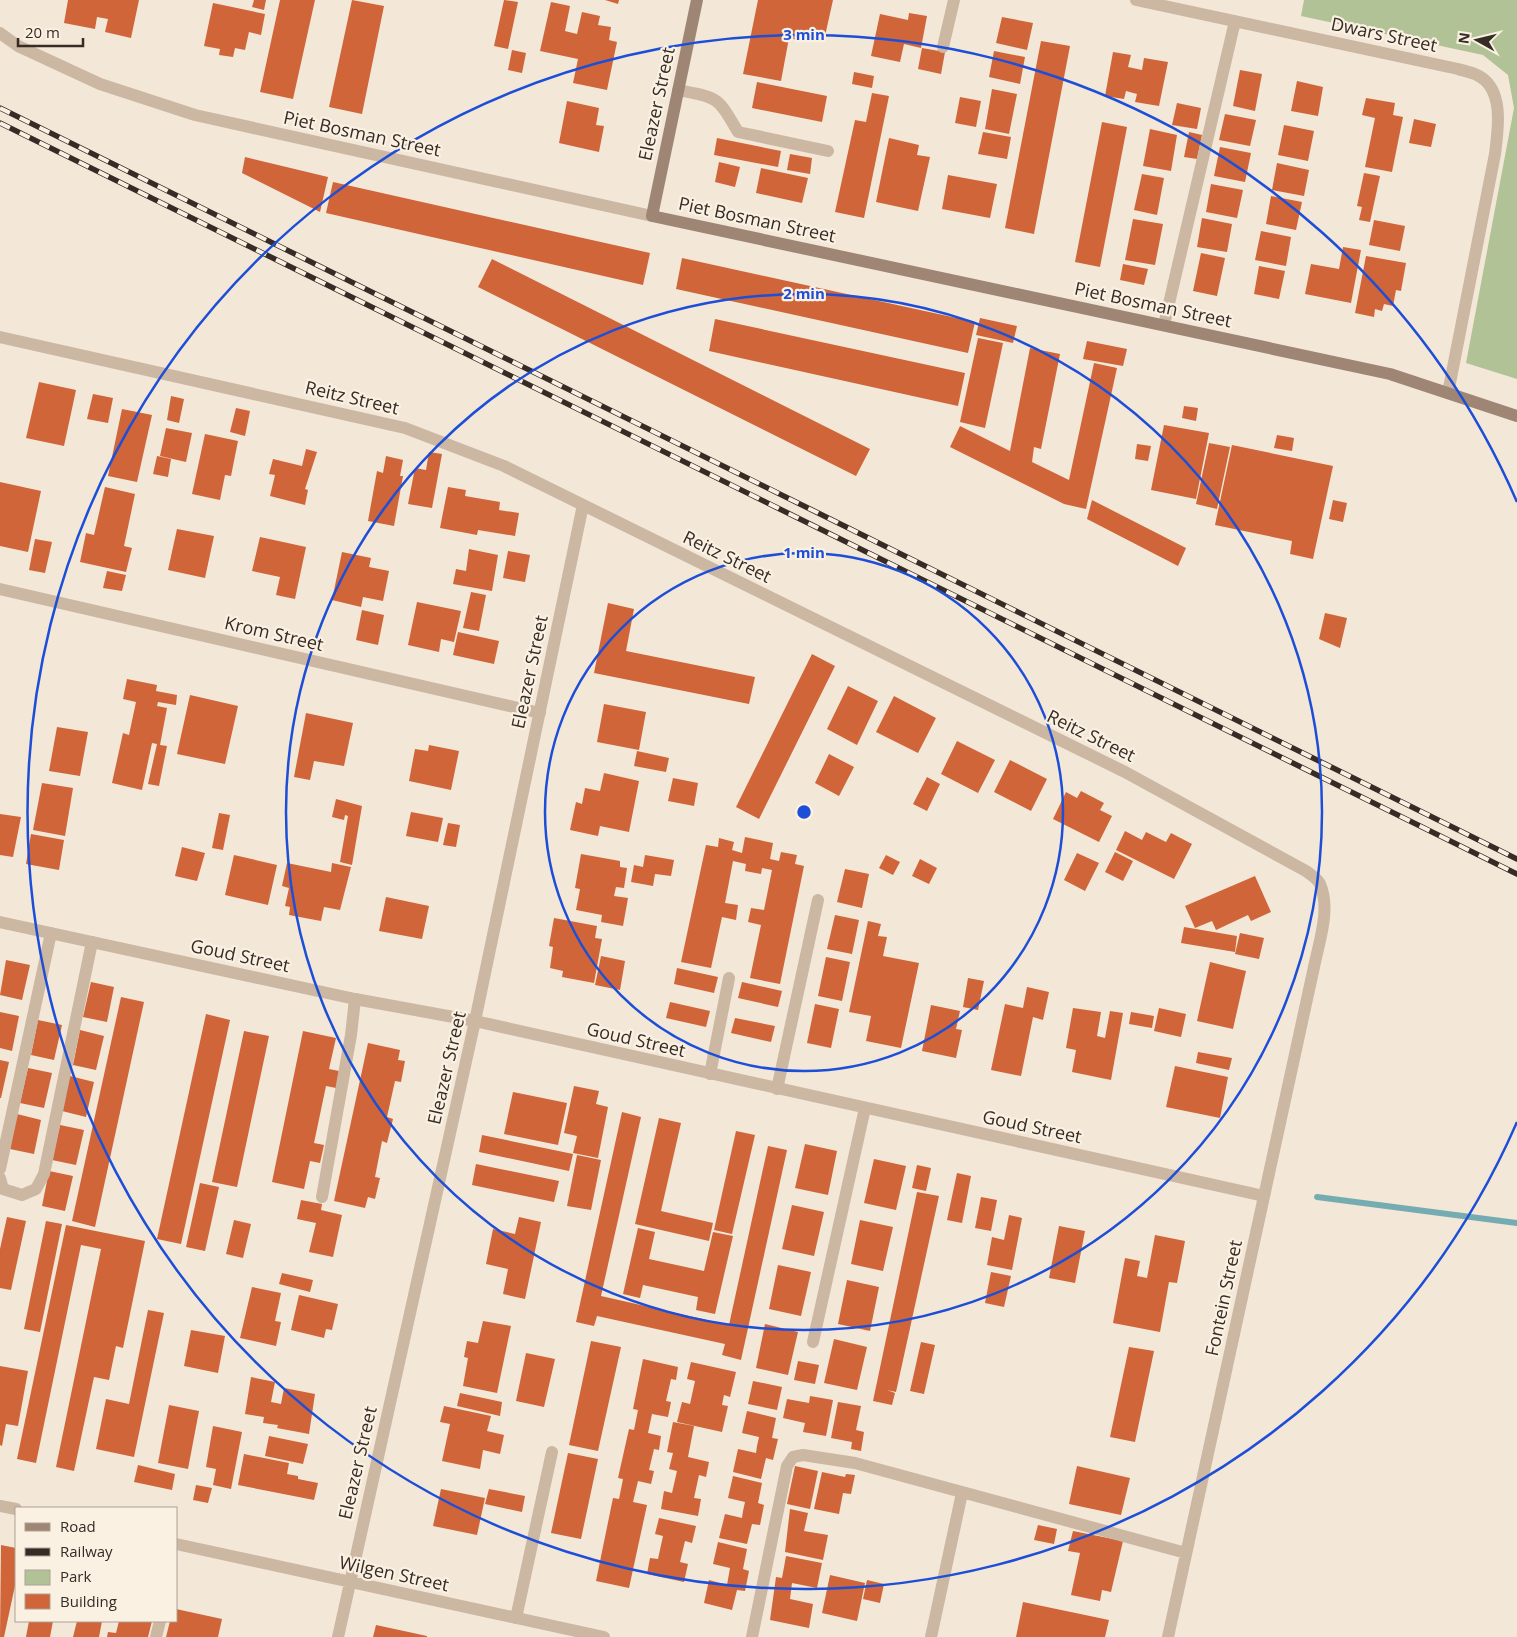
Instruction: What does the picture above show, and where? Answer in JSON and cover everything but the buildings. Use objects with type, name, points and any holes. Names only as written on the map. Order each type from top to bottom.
[{"type":"street","name":"Eleazer Street","points":[[652,216],[697,0]]},
{"type":"street","points":[[944,47],[954,0]]},
{"type":"street","name":"Dwars Street","points":[[1136,0],[1458,69],[1478,75],[1489,85],[1495,98],[1500,119],[1495,154],[1448,393]]},
{"type":"street","points":[[1164,325],[1235,21]]},
{"type":"street","name":"Piet Bosman Street","points":[[0,33],[18,46],[100,84],[195,114],[652,216],[1390,374],[1517,416]]},
{"type":"street","points":[[678,90],[708,96],[722,104],[738,132],[828,150]]},
{"type":"street","name":"Reitz Street","points":[[0,337],[405,428],[504,466],[1125,772],[1306,871],[1320,883],[1324,899],[1322,925],[1314,966]]},
{"type":"street","name":"Eleazer Street","points":[[338,1637],[475,1021],[583,505]]},
{"type":"street","name":"Krom Street","points":[[0,588],[540,713]]},
{"type":"street","points":[[777,1089],[818,900]]},
{"type":"street","name":"Goud Street","points":[[0,922],[355,999],[475,1021],[1264,1196]]},
{"type":"street","points":[[0,1169],[51,933]]},
{"type":"street","points":[[0,1178],[3,1189],[22,1195],[36,1189],[44,1174],[92,942]]},
{"type":"street","name":"Fontein Street","points":[[1168,1637],[1314,966]]},
{"type":"street","points":[[710,1074],[728,978]]},
{"type":"street","points":[[322,1198],[351,1034],[355,999]]},
{"type":"street","points":[[813,1342],[865,1108]]},
{"type":"street","points":[[516,1618],[552,1452]]},
{"type":"street","points":[[752,1637],[787,1466],[793,1457],[803,1455],[855,1463],[1186,1553]]},
{"type":"street","points":[[931,1637],[962,1493]]},
{"type":"street","points":[[0,1506],[15,1509]]},
{"type":"street","name":"Wilgen Street","points":[[178,1544],[604,1637]]},
{"type":"street","points":[[156,1637],[160,1622]]},
{"type":"green space","points":[[1304,0],[1517,0],[1517,379],[1466,363],[1514,108],[1508,75],[1483,55],[1301,16]]},
{"type":"waterway","points":[[1317,1197],[1517,1223]]},
{"type":"railway","points":[[0,108],[1517,859]]},
{"type":"railway","points":[[0,123],[1517,874]]}]
